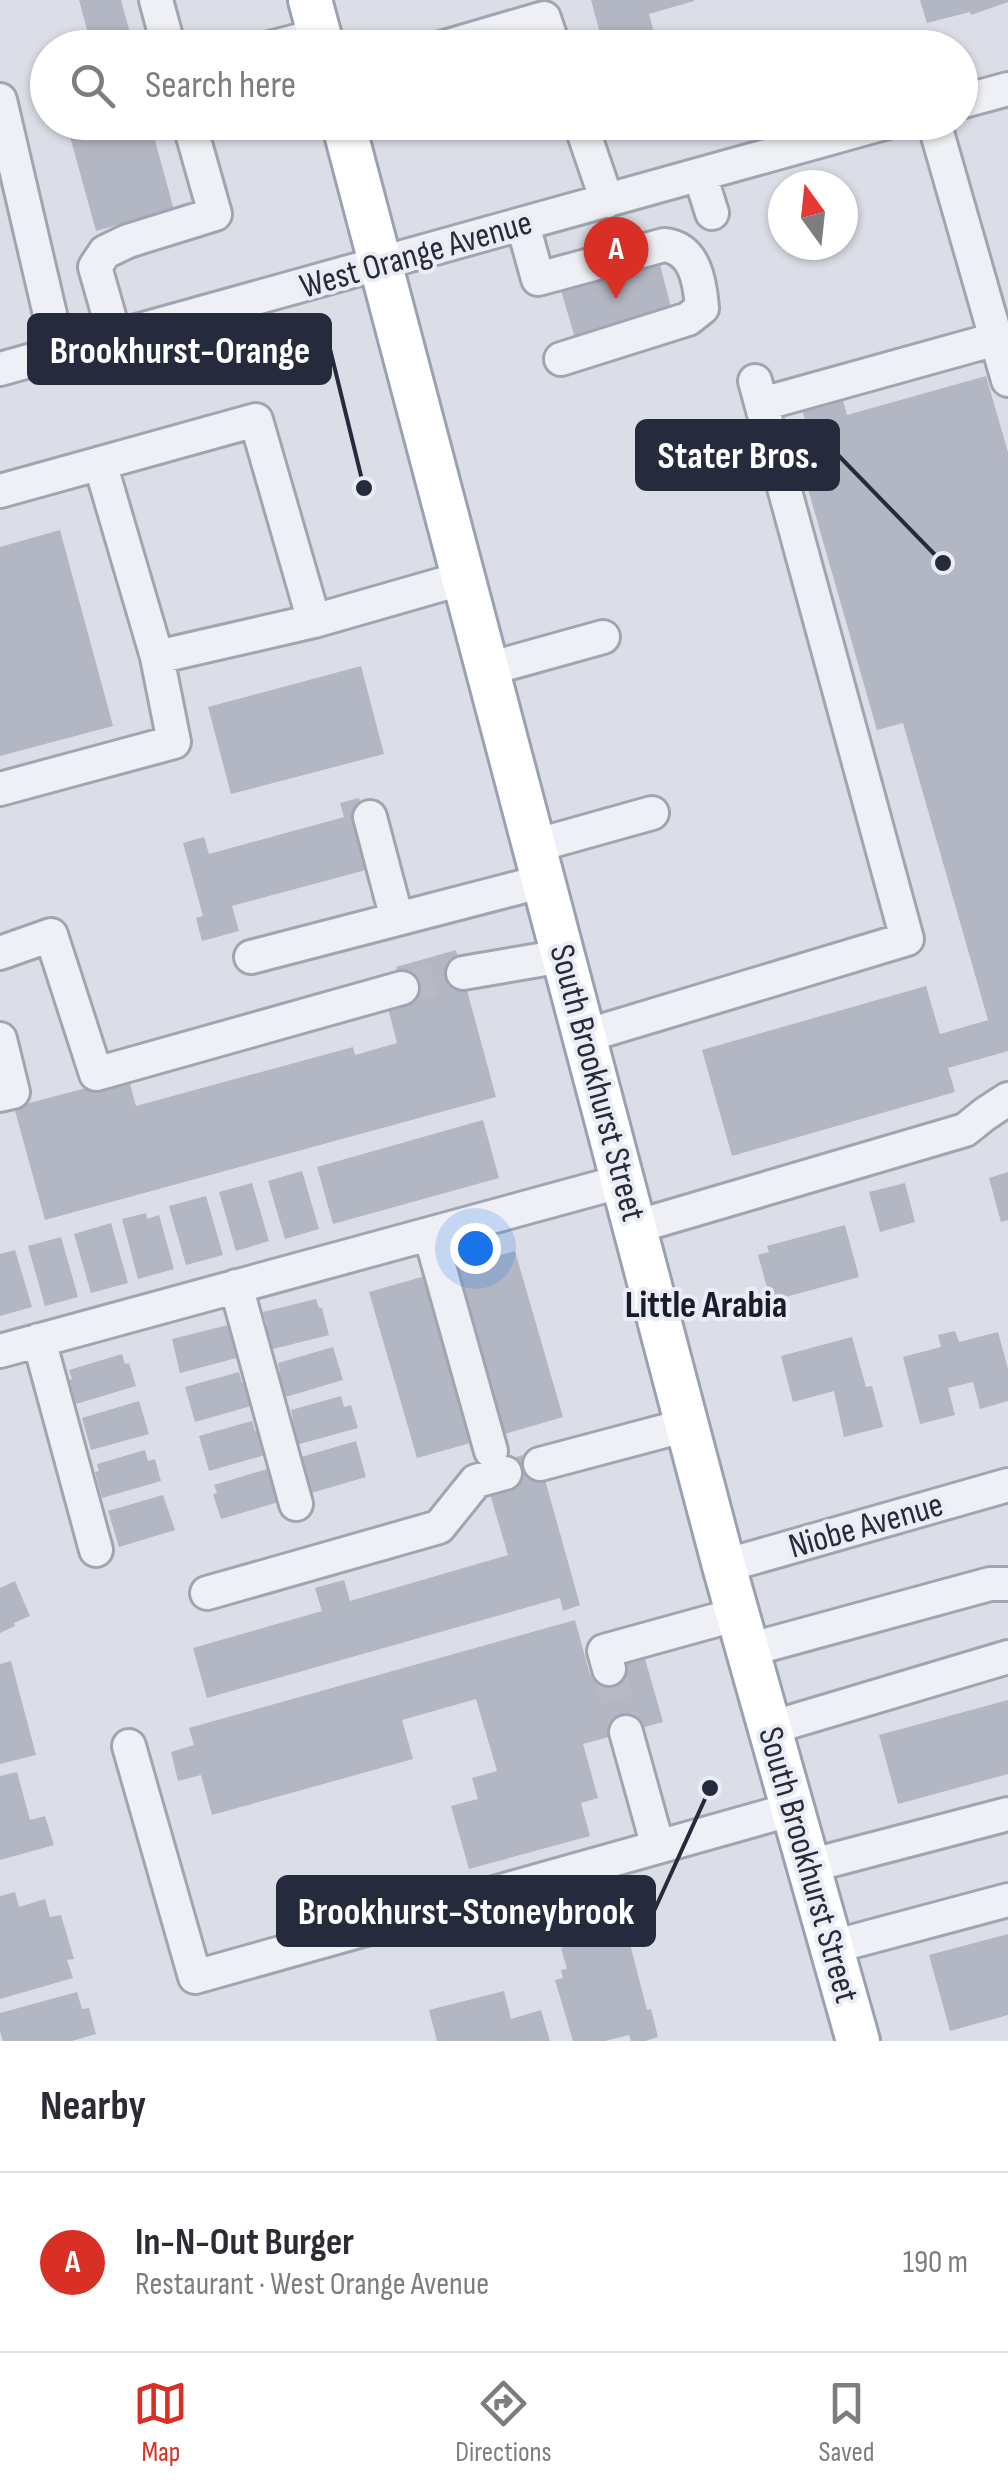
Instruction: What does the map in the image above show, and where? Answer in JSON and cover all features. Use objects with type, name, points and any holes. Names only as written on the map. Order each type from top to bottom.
[{"type":"main road","name":"South Brookhurst Street","points":[[348,140],[724,1566],[858,2041]]},
{"type":"street","points":[[156,0],[164,30]]},
{"type":"street","points":[[503,30],[544,18],[548,30]]},
{"type":"street","points":[[978,97],[1008,89]]},
{"type":"street","points":[[0,100],[59,353]]},
{"type":"street","points":[[115,338],[95,267],[105,252],[214,214],[194,140]]},
{"type":"street","points":[[586,140],[607,202]]},
{"type":"street","name":"West Orange Avenue","points":[[0,369],[825,140]]},
{"type":"street","points":[[939,140],[1008,380]]},
{"type":"street","points":[[700,176],[712,213]]},
{"type":"street","points":[[523,225],[538,279],[664,245],[684,250],[698,278],[702,308],[688,319],[561,359]]},
{"type":"street","points":[[585,1036],[907,939],[758,392],[996,339]]},
{"type":"street","points":[[0,491],[256,420],[314,620]]},
{"type":"street","points":[[0,789],[174,742],[158,657],[100,463]]},
{"type":"street","points":[[158,657],[314,620],[464,578]]},
{"type":"street","points":[[488,669],[603,636]]},
{"type":"street","points":[[252,956],[397,919],[652,813]]},
{"type":"street","points":[[370,817],[397,919]]},
{"type":"street","points":[[0,952],[51,935],[96,1074],[402,988]]},
{"type":"street","points":[[462,973],[564,956]]},
{"type":"street","points":[[0,1039],[13,1092],[0,1095]]},
{"type":"street","points":[[635,1227],[965,1130],[1008,1099]]},
{"type":"street","points":[[0,1350],[623,1181]]},
{"type":"street","points":[[206,1593],[439,1527],[476,1481],[498,1462],[430,1234]]},
{"type":"street","points":[[236,1286],[296,1504]]},
{"type":"street","points":[[39,1340],[96,1550]]},
{"type":"street","points":[[540,1464],[687,1425]]},
{"type":"street","name":"Niobe Avenue","points":[[724,1566],[1008,1486]]},
{"type":"street","points":[[606,1660],[990,1584],[1008,1584]]},
{"type":"street","points":[[770,1728],[1008,1657]]},
{"type":"street","points":[[626,1732],[658,1847]]},
{"type":"street","points":[[129,1746],[195,1977],[792,1809]]},
{"type":"street","points":[[809,1866],[1008,1814]]},
{"type":"street","points":[[832,1948],[1008,1900]]},
{"type":"building","points":[[79,0],[121,0],[129,30],[87,30]]},
{"type":"building","points":[[591,0],[694,0],[649,14],[653,30],[599,30]]},
{"type":"building","points":[[920,0],[1008,2],[971,15],[970,12],[927,23]]},
{"type":"building","points":[[71,140],[155,140],[174,210],[96,231]]},
{"type":"building","points":[[658,257],[672,311],[575,338],[560,287]]},
{"type":"building","points":[[986,376],[1008,452],[1008,1051],[948,1068],[955,1092],[732,1156],[702,1050],[926,986],[940,1034],[988,1020],[903,723],[877,730],[792,433],[807,428],[802,409],[842,397],[847,415]]},
{"type":"building","points":[[60,530],[113,726],[0,756],[0,547]]},
{"type":"building","points":[[361,666],[384,754],[231,794],[208,707]]},
{"type":"building","points":[[359,798],[377,867],[232,906],[239,931],[202,941],[196,918],[203,916],[183,843],[204,837],[209,854],[344,817],[340,803]]},
{"type":"building","points":[[456,950],[496,1097],[45,1220],[14,1107],[128,1077],[136,1106],[353,1047],[355,1055],[397,1043],[387,1004],[405,999],[396,967]]},
{"type":"building","points":[[483,1120],[499,1178],[333,1224],[317,1167]]},
{"type":"building","points":[[302,1171],[319,1229],[285,1239],[268,1181]]},
{"type":"building","points":[[1008,1172],[1008,1220],[1001,1222],[989,1178]]},
{"type":"building","points":[[252,1183],[269,1241],[236,1251],[219,1192]]},
{"type":"building","points":[[905,1183],[915,1222],[880,1232],[869,1192]]},
{"type":"building","points":[[206,1196],[223,1255],[186,1265],[169,1206]]},
{"type":"building","points":[[146,1213],[147,1219],[159,1215],[174,1269],[138,1279],[122,1219]]},
{"type":"building","points":[[111,1223],[128,1283],[91,1293],[74,1234]]},
{"type":"building","points":[[845,1225],[859,1277],[770,1298],[758,1255],[769,1252],[767,1246]]},
{"type":"building","points":[[61,1237],[78,1297],[45,1306],[28,1246]]},
{"type":"building","points":[[15,1250],[32,1307],[0,1316],[0,1254]]},
{"type":"building","points":[[515,1251],[563,1417],[505,1434],[458,1268]]},
{"type":"building","points":[[425,1276],[474,1442],[417,1458],[369,1292]]},
{"type":"building","points":[[316,1299],[329,1335],[269,1350],[263,1312]]},
{"type":"building","points":[[228,1325],[240,1357],[180,1373],[172,1339]]},
{"type":"building","points":[[955,1331],[959,1342],[998,1332],[1008,1369],[1008,1401],[980,1409],[973,1382],[948,1388],[955,1415],[920,1424],[903,1357],[941,1347],[938,1335]]},
{"type":"building","points":[[852,1337],[866,1387],[872,1386],[883,1427],[844,1437],[834,1391],[793,1402],[781,1356]]},
{"type":"building","points":[[333,1347],[343,1380],[282,1398],[275,1373],[280,1372],[278,1363]]},
{"type":"building","points":[[122,1354],[136,1386],[76,1404],[69,1370]]},
{"type":"building","points":[[239,1372],[251,1406],[195,1422],[185,1387]]},
{"type":"building","points":[[341,1396],[344,1407],[351,1405],[358,1428],[296,1445],[291,1410]]},
{"type":"building","points":[[139,1401],[149,1434],[91,1450],[82,1418]]},
{"type":"building","points":[[252,1421],[265,1455],[209,1471],[199,1436]]},
{"type":"building","points":[[356,1441],[366,1477],[311,1493],[301,1457]]},
{"type":"building","points":[[145,1450],[148,1461],[155,1459],[161,1481],[102,1498],[95,1472],[99,1471],[97,1464]]},
{"type":"building","points":[[537,1451],[580,1605],[563,1611],[560,1598],[207,1698],[193,1648],[322,1611],[315,1588],[344,1580],[350,1601],[508,1555],[489,1491],[502,1461]]},
{"type":"building","points":[[267,1469],[279,1502],[221,1519],[214,1485]]},
{"type":"building","points":[[163,1495],[175,1530],[119,1547],[108,1511]]},
{"type":"building","points":[[15,1581],[30,1616],[0,1633],[0,1588]]},
{"type":"building","points":[[575,1620],[590,1675],[645,1659],[663,1722],[583,1744],[598,1798],[581,1803],[590,1836],[469,1869],[451,1806],[478,1799],[472,1778],[497,1771],[476,1699],[402,1720],[413,1759],[212,1815],[201,1775],[178,1781],[171,1752],[194,1745],[189,1728]]},
{"type":"building","points":[[11,1661],[36,1755],[0,1764],[0,1664]]},
{"type":"building","points":[[1008,1700],[1008,1774],[898,1804],[879,1735]]},
{"type":"building","points":[[17,1772],[30,1820],[45,1816],[54,1845],[0,1860],[0,1776]]},
{"type":"building","points":[[15,1892],[19,1907],[45,1899],[50,1917],[61,1915],[74,1959],[67,1960],[73,1978],[0,1999],[0,1896]]},
{"type":"building","points":[[623,1917],[658,2037],[645,2041],[631,2041],[629,2035],[605,2041],[573,2041],[555,1980],[563,1978],[561,1970],[567,1969],[561,1948],[601,1937],[597,1924]]},
{"type":"building","points":[[1008,1934],[1008,2015],[950,2031],[929,1955]]},
{"type":"building","points":[[504,1991],[511,2019],[541,2010],[550,2041],[437,2041],[429,2010]]},
{"type":"building","points":[[77,1992],[82,2009],[89,2008],[96,2034],[72,2041],[3,2041],[0,2013]]},
{"type":"tunnel","points":[[402,988],[463,973]]},
{"type":"tunnel","points":[[609,1669],[626,1732]]},
{"type":"place","name":"In-N-Out Burger","points":[[616,299]]},
{"type":"place","name":"Brookhurst-Orange","points":[[364,488]]},
{"type":"place","name":"Stater Bros.","points":[[943,563]]},
{"type":"place","name":"Brookhurst-Stoneybrook","points":[[710,1788]]},
{"type":"district","name":"Little Arabia","points":[[706,1305]]}]
